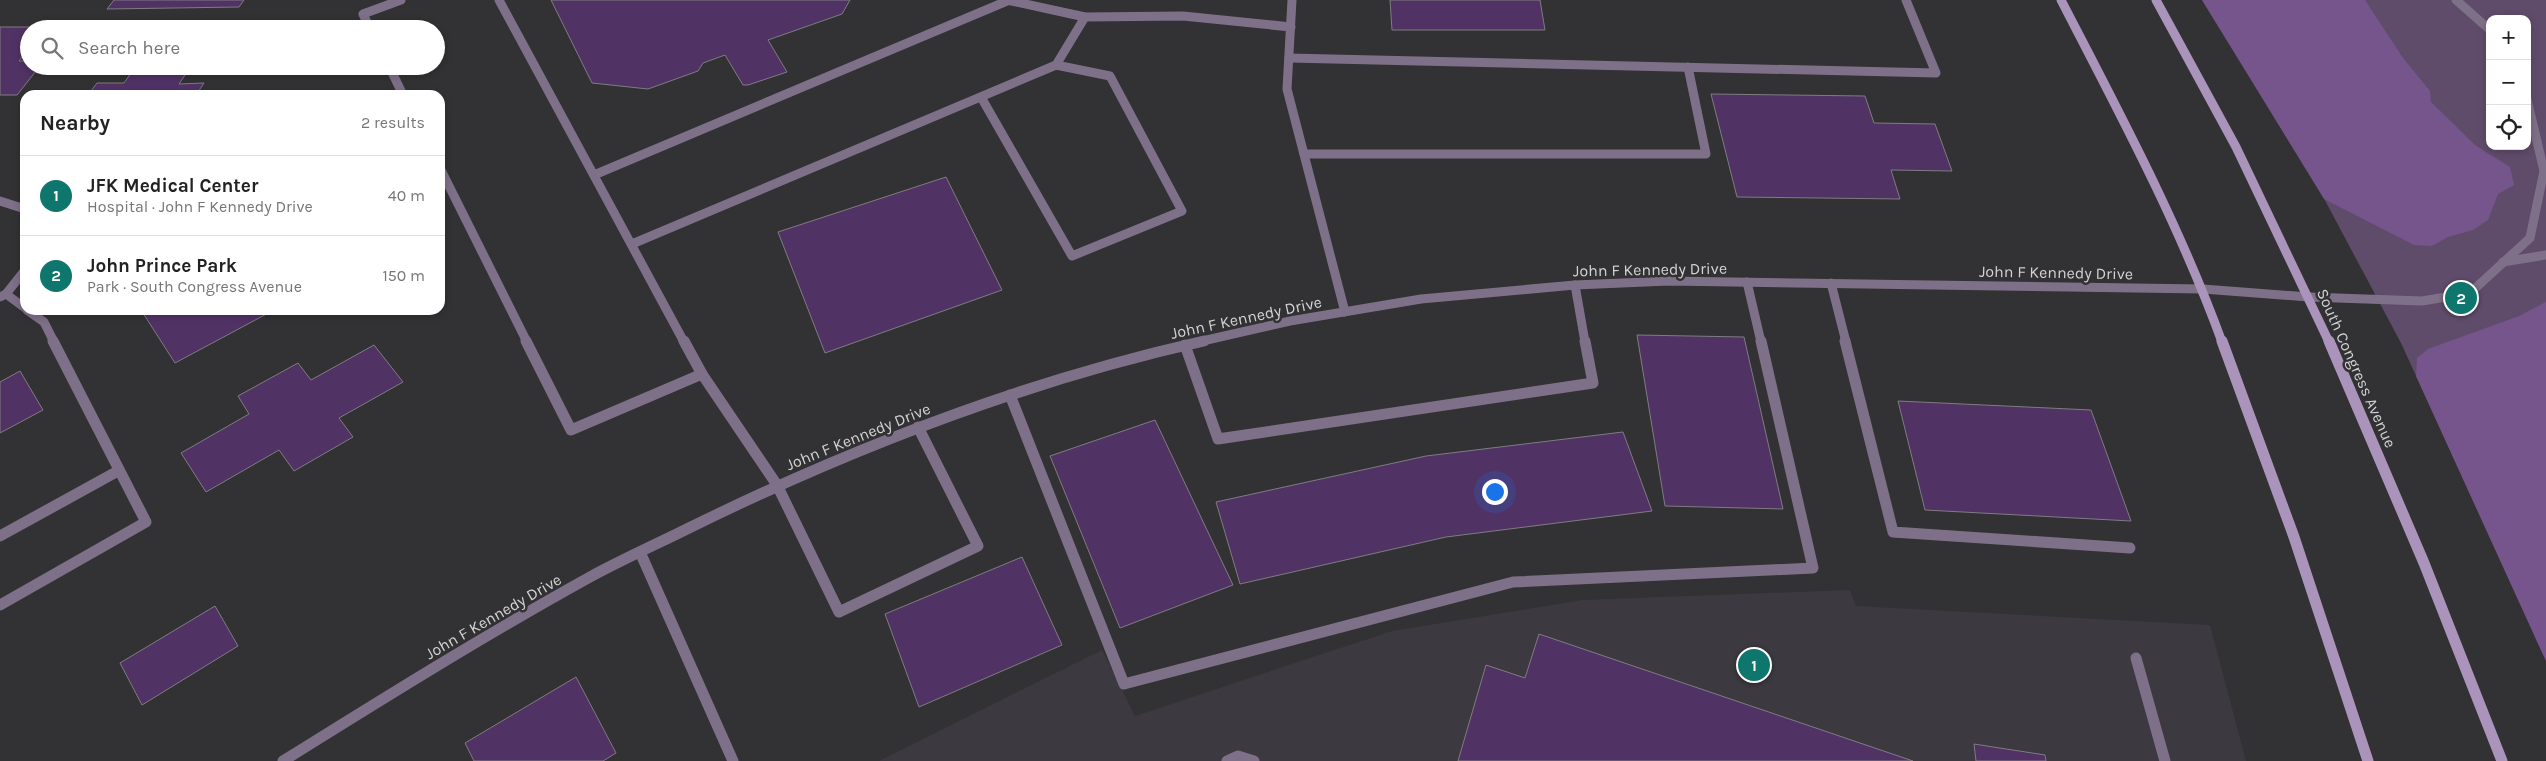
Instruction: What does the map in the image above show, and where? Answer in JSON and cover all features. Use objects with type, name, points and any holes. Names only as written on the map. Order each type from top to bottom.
[{"type":"main road","points":[[2061,0],[2128,130],[2203,289],[2294,537],[2368,761]]},
{"type":"main road","name":"South Congress Avenue","points":[[2156,0],[2232,137],[2310,297],[2358,403],[2445,611],[2502,761]]},
{"type":"street","points":[[362,14],[372,0]]},
{"type":"street","points":[[362,14],[401,0]]},
{"type":"street","points":[[499,0],[702,374],[777,485],[839,612],[978,546],[918,427]]},
{"type":"street","points":[[594,175],[1007,0],[1085,17],[1183,16],[1291,27]]},
{"type":"street","points":[[1292,0],[1287,89],[1345,312]]},
{"type":"street","points":[[1289,58],[1936,73],[1906,0]]},
{"type":"street","points":[[2456,0],[2486,26]]},
{"type":"street","points":[[362,14],[365,20]]},
{"type":"street","points":[[1056,65],[1085,17]]},
{"type":"street","points":[[632,244],[980,97],[1056,65],[1110,76],[1182,212],[1072,256],[980,97]]},
{"type":"street","points":[[1304,154],[1706,154],[1688,67]]},
{"type":"street","points":[[393,75],[401,90]]},
{"type":"street","name":"John F Kennedy Drive","points":[[283,761],[435,666],[592,576],[777,485],[918,427],[1010,395],[1157,351],[1290,321],[1421,299],[1575,285],[1669,281],[2203,289],[2310,297],[2422,301],[2470,293],[2530,238],[2544,171],[2528,105]]},
{"type":"street","points":[[445,178],[571,430],[702,374]]},
{"type":"street","points":[[0,201],[20,207]]},
{"type":"street","points":[[2503,262],[2546,255]]},
{"type":"street","points":[[20,276],[3,295],[20,305]]},
{"type":"street","points":[[1010,395],[1124,684],[1514,582],[1813,568],[1747,282]]},
{"type":"street","points":[[1831,283],[1893,532],[2130,548]]},
{"type":"street","points":[[1185,345],[1218,439],[1593,383],[1575,285]]},
{"type":"street","points":[[0,605],[146,522],[118,471],[44,322],[34,315]]},
{"type":"street","points":[[0,536],[118,471]]},
{"type":"street","points":[[640,552],[733,761]]},
{"type":"street","points":[[2136,658],[2165,761]]},
{"type":"street","points":[[1227,761],[1238,756],[1254,761]]},
{"type":"shaded area","points":[[2202,0],[2546,0],[2546,661],[2401,343],[2320,191]]},
{"type":"shaded area","points":[[2202,0],[2365,0],[2403,58],[2430,91],[2431,102],[2475,145],[2510,167],[2514,185],[2498,194],[2488,220],[2473,230],[2448,237],[2432,246],[2414,245],[2324,199]]},
{"type":"shaded area","points":[[2546,302],[2546,661],[2416,376],[2417,358],[2428,349],[2519,316]]},
{"type":"shaded area","points":[[1850,590],[1856,606],[2210,625],[2246,761],[879,761],[1102,650],[1135,716],[1392,631],[1583,600]]},
{"type":"building","points":[[114,0],[244,0],[239,7],[107,9]]},
{"type":"building","points":[[551,0],[850,0],[842,14],[768,40],[787,72],[743,85],[725,55],[703,63],[698,71],[648,89],[592,83]]},
{"type":"building","points":[[1390,0],[1540,0],[1545,30],[1392,30]]},
{"type":"building","points":[[0,27],[20,27],[20,75],[33,75],[17,95],[0,95]]},
{"type":"building","points":[[130,75],[185,75],[179,84],[204,83],[199,90],[92,90],[97,83],[124,83]]},
{"type":"building","points":[[1711,94],[1865,96],[1874,123],[1935,124],[1952,171],[1891,170],[1900,199],[1737,197]]},
{"type":"building","points":[[946,177],[1002,290],[825,353],[778,232]]},
{"type":"building","points":[[144,315],[265,315],[175,363]]},
{"type":"building","points":[[1637,335],[1744,337],[1783,509],[1665,506]]},
{"type":"building","points":[[374,345],[403,382],[339,418],[353,437],[294,471],[279,450],[206,492],[181,453],[249,414],[238,396],[298,363],[311,380]]},
{"type":"building","points":[[20,371],[43,410],[0,433],[0,382]]},
{"type":"building","points":[[1898,401],[2091,410],[2131,521],[1925,510]]},
{"type":"building","points":[[1155,420],[1233,585],[1120,628],[1050,456]]},
{"type":"building","points":[[1623,432],[1652,511],[1446,537],[1240,584],[1216,502],[1426,456]]},
{"type":"building","points":[[1022,557],[1062,645],[919,707],[885,614]]},
{"type":"building","points":[[215,606],[238,646],[142,705],[120,663]]},
{"type":"building","points":[[1539,634],[1913,761],[1458,761],[1486,665],[1525,678]]},
{"type":"building","points":[[576,677],[616,753],[603,761],[474,761],[465,743]]},
{"type":"building","points":[[1974,744],[2045,755],[2046,761],[1976,761]]},
{"type":"place","name":"John Prince Park","points":[[2461,298]]},
{"type":"place","name":"JFK Medical Center","points":[[1754,665]]}]
